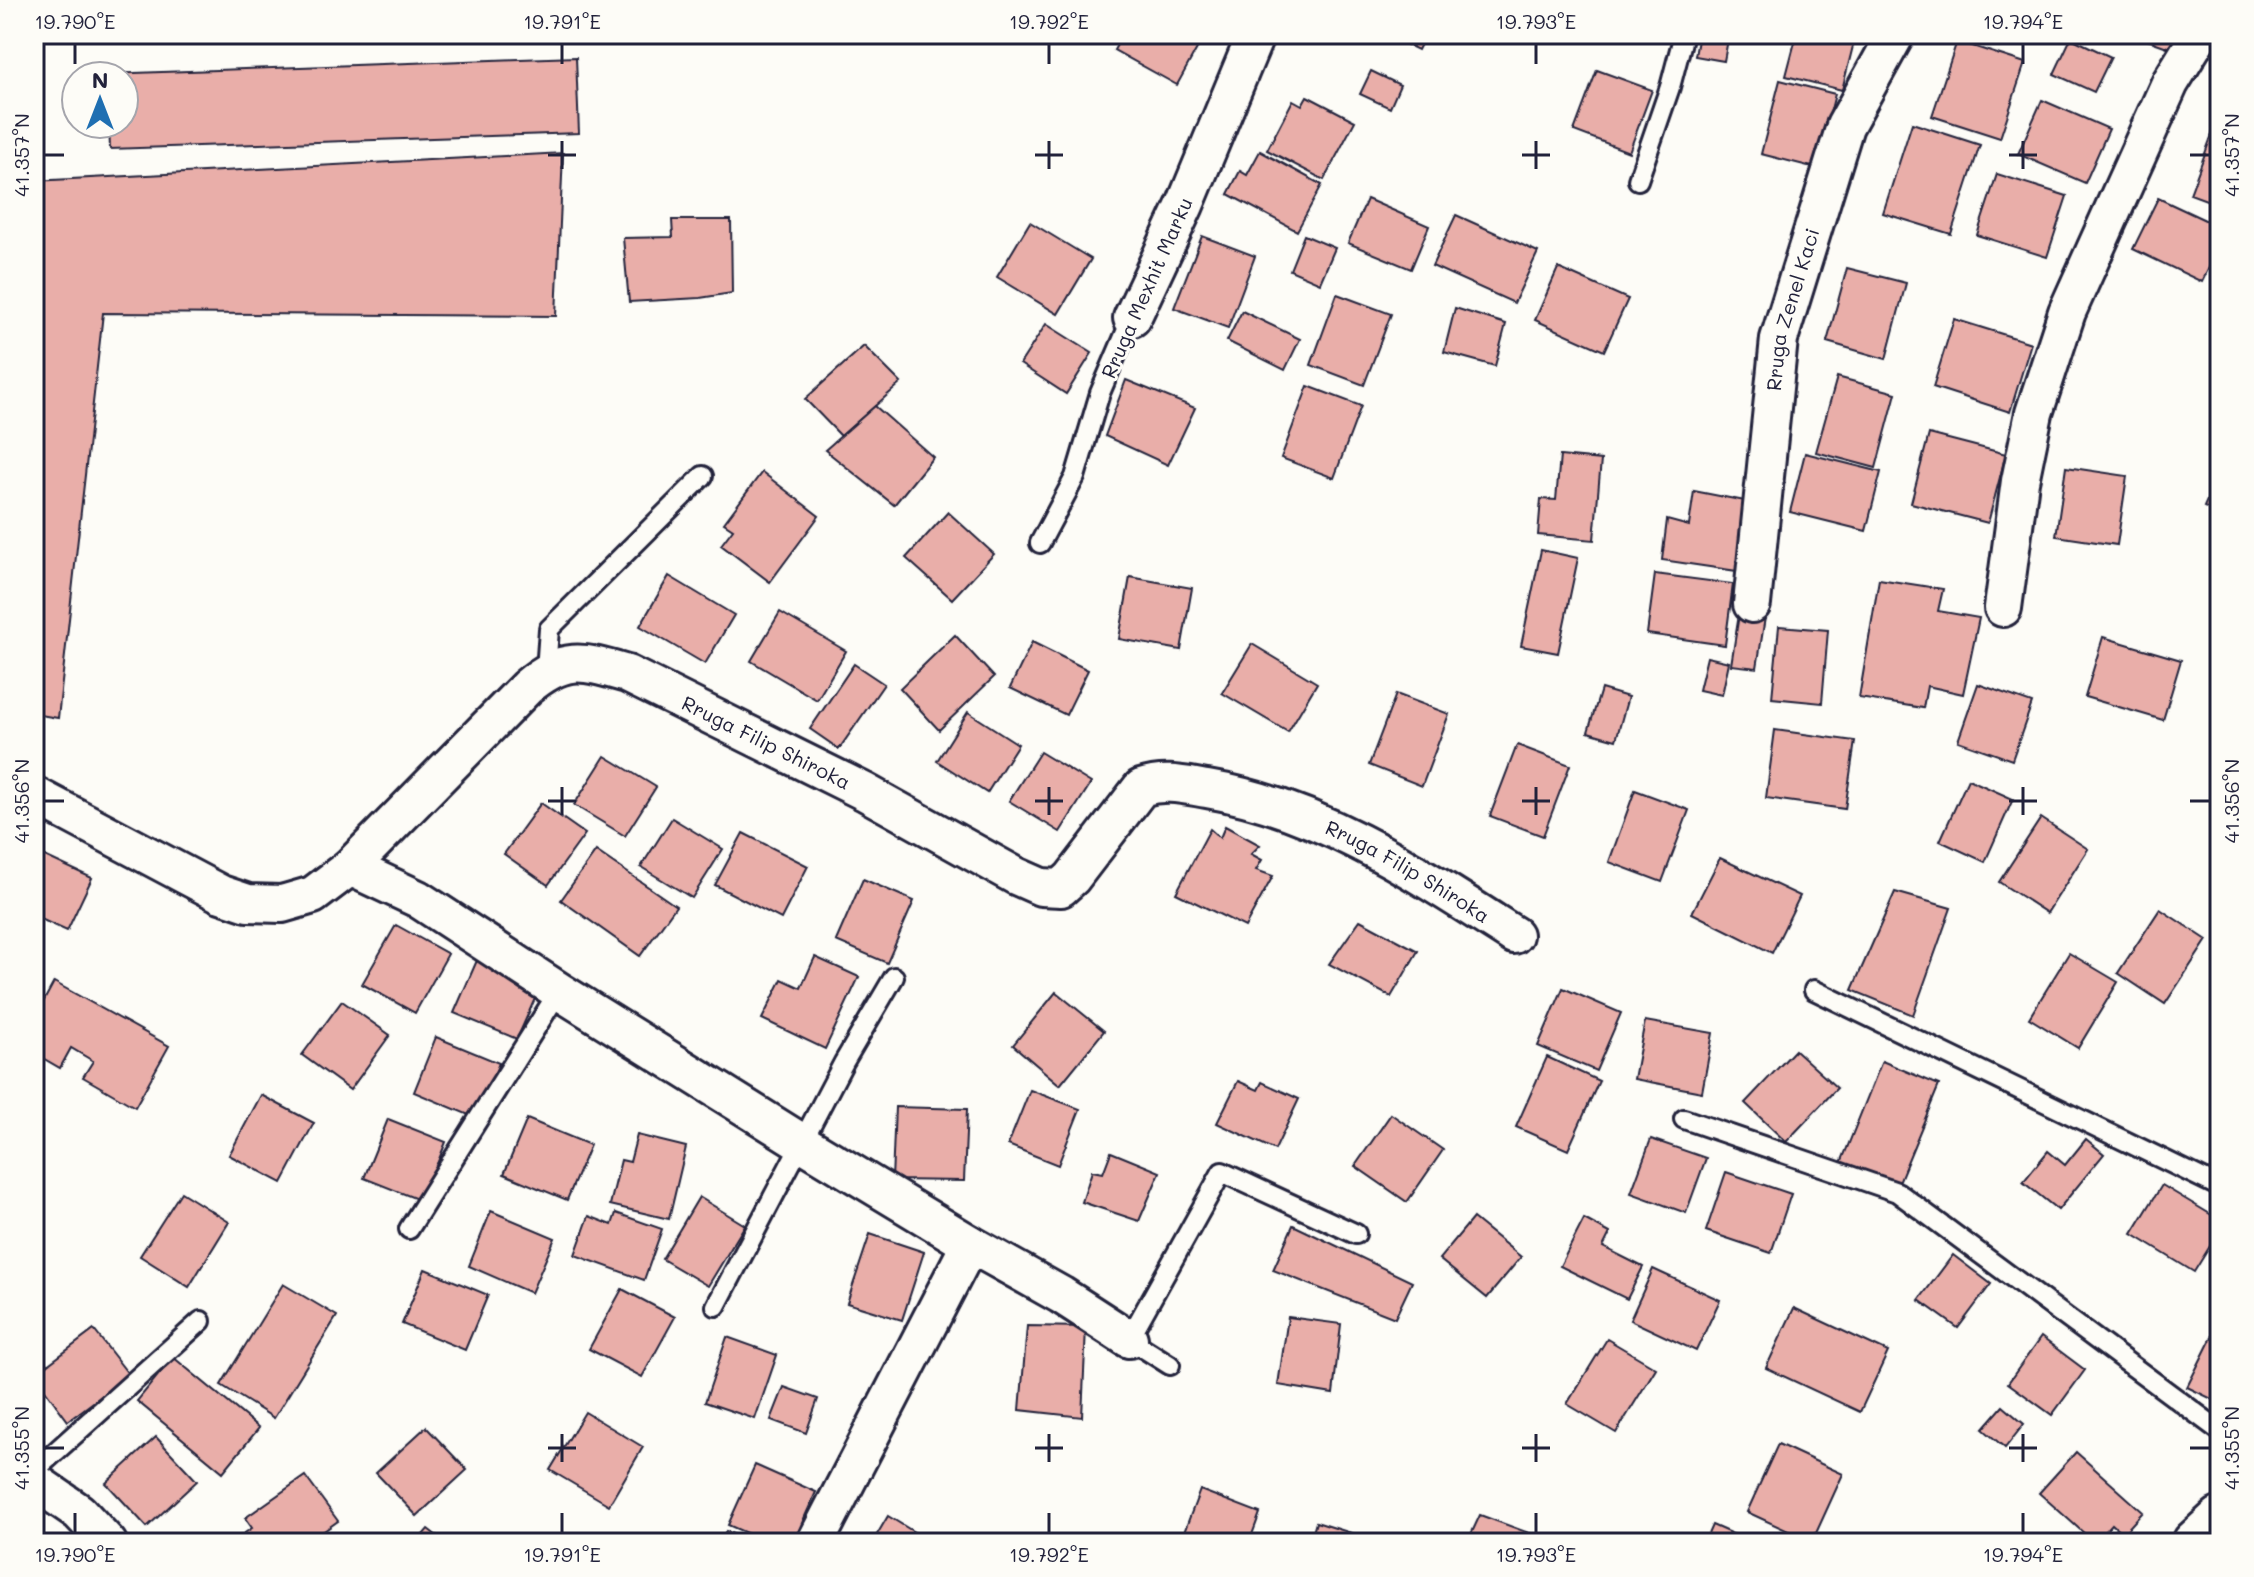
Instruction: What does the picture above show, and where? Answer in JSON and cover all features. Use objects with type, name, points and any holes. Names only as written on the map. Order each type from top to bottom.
[{"type":"street","name":"Rruga Mexhit Marku","points":[[1132,318],[1185,205],[1256,34]]},
{"type":"street","name":"Rruga Zenel Kaci","points":[[1752,604],[1779,339],[1845,126],[1896,34]]},
{"type":"street","points":[[2003,608],[2020,481],[2034,413],[2067,312],[2170,83],[2200,34]]},
{"type":"street","name":"Rruga Filip Shiroka","points":[[546,671],[570,663],[627,674],[865,792],[1041,887],[1061,888],[1072,878],[1141,788],[1157,783],[1179,784],[1272,805],[1332,829],[1403,865],[1514,935]]},
{"type":"street","points":[[34,795],[221,894],[248,903],[282,904],[313,895],[350,867],[546,671]]},
{"type":"street","points":[[350,867],[418,899],[801,1142],[1061,1295],[1129,1339]]},
{"type":"street","points":[[815,1543],[970,1244]]},
{"type":"street","points":[[34,1481],[79,1512],[108,1543]]},
{"type":"street","points":[[2195,1543],[2220,1520]]},
{"type":"lane","points":[[1638,180],[1670,87],[1684,34]]},
{"type":"lane","name":"Rruga Mexhit Marku","points":[[1040,543],[1075,477],[1100,393],[1132,318]]},
{"type":"lane","points":[[546,671],[549,629],[703,476]]},
{"type":"lane","points":[[716,1306],[844,1062],[894,977]]},
{"type":"lane","points":[[1814,990],[2220,1187]]},
{"type":"lane","points":[[409,1229],[559,991]]},
{"type":"lane","points":[[1684,1119],[1897,1192],[2220,1431]]},
{"type":"lane","points":[[1170,1365],[1129,1339],[1222,1172],[1356,1234]]},
{"type":"lane","points":[[34,1471],[201,1321]]},
{"type":"building","points":[[1123,34],[1205,34],[1177,85],[1114,50]]},
{"type":"building","points":[[1385,34],[1426,34],[1418,50]]},
{"type":"building","points":[[1699,34],[1729,34],[1724,61],[1695,56]]},
{"type":"building","points":[[1797,34],[1856,34],[1842,90],[1786,76]]},
{"type":"building","points":[[2131,34],[2191,34],[2184,53]]},
{"type":"building","points":[[2071,38],[2111,57],[2094,92],[2054,74]]},
{"type":"building","points":[[1957,41],[2025,63],[2000,138],[1932,116]]},
{"type":"building","points":[[576,57],[579,133],[110,149],[110,140],[140,140],[140,73]]},
{"type":"building","points":[[1597,70],[1652,90],[1629,152],[1574,131]]},
{"type":"building","points":[[1371,71],[1400,85],[1390,108],[1360,94]]},
{"type":"building","points":[[1780,80],[1835,94],[1816,168],[1761,154]]},
{"type":"building","points":[[1307,96],[1355,121],[1324,180],[1267,150],[1293,100],[1302,105]]},
{"type":"building","points":[[2042,100],[2109,129],[2085,183],[2018,154]]},
{"type":"building","points":[[2220,113],[2220,205],[2190,194]]},
{"type":"building","points":[[1912,123],[1980,145],[1951,234],[1883,213]]},
{"type":"building","points":[[1260,151],[1322,185],[1297,231],[1228,194],[1240,171],[1247,175]]},
{"type":"building","points":[[563,153],[556,316],[103,313],[58,718],[34,714],[34,181]]},
{"type":"building","points":[[1997,174],[2067,196],[2047,257],[1977,235]]},
{"type":"building","points":[[2158,198],[2220,227],[2220,245],[2202,282],[2133,249]]},
{"type":"building","points":[[1367,199],[1429,226],[1411,269],[1348,243]]},
{"type":"building","points":[[1456,215],[1538,252],[1514,303],[1432,266]]},
{"type":"building","points":[[672,220],[731,220],[732,293],[629,302],[623,238],[673,237]]},
{"type":"building","points":[[1030,222],[1091,259],[1058,314],[997,277]]},
{"type":"building","points":[[1304,235],[1335,248],[1320,283],[1290,270]]},
{"type":"building","points":[[1202,236],[1255,256],[1228,328],[1174,308]]},
{"type":"building","points":[[1558,268],[1628,299],[1604,351],[1535,320]]},
{"type":"building","points":[[1847,268],[1906,283],[1886,359],[1827,342]]},
{"type":"building","points":[[1337,294],[1391,314],[1364,385],[1311,365]]},
{"type":"building","points":[[1455,308],[1506,324],[1495,366],[1444,352]]},
{"type":"building","points":[[1242,311],[1300,339],[1285,370],[1227,341]]},
{"type":"building","points":[[1954,319],[2031,343],[2010,412],[1933,387]]},
{"type":"building","points":[[1046,324],[1092,353],[1066,394],[1020,364]]},
{"type":"building","points":[[864,346],[901,383],[841,436],[805,399]]},
{"type":"building","points":[[1837,377],[1896,393],[1876,468],[1816,452]]},
{"type":"building","points":[[1126,380],[1195,408],[1168,465],[1105,436]]},
{"type":"building","points":[[1308,386],[1361,406],[1334,478],[1281,458]]},
{"type":"building","points":[[875,406],[933,457],[894,505],[825,450]]},
{"type":"building","points":[[1929,434],[2006,454],[1988,523],[1911,503]]},
{"type":"building","points":[[1805,453],[1881,472],[1866,531],[1790,512]]},
{"type":"building","points":[[1560,456],[1601,460],[1594,540],[1538,535],[1541,499],[1556,500]]},
{"type":"building","points":[[2066,467],[2127,476],[2117,545],[2056,536]]},
{"type":"building","points":[[2220,471],[2220,514],[2204,507]]},
{"type":"building","points":[[762,472],[819,516],[770,582],[721,545],[733,529],[724,523]]},
{"type":"building","points":[[1694,491],[1750,502],[1737,571],[1662,560],[1667,520],[1689,526]]},
{"type":"building","points":[[948,512],[994,554],[952,599],[906,558]]},
{"type":"building","points":[[1541,550],[1578,558],[1558,653],[1521,646]]},
{"type":"building","points":[[1655,574],[1733,584],[1725,645],[1647,634]]},
{"type":"building","points":[[669,576],[734,615],[705,664],[640,626]]},
{"type":"building","points":[[1130,577],[1192,588],[1181,650],[1119,639]]},
{"type":"building","points":[[1879,579],[1943,589],[1938,611],[1979,618],[1963,694],[1927,686],[1923,708],[1859,698]]},
{"type":"building","points":[[1740,608],[1766,611],[1757,668],[1731,665]]},
{"type":"building","points":[[780,612],[846,651],[817,700],[751,661]]},
{"type":"building","points":[[1779,626],[1828,630],[1822,703],[1772,698]]},
{"type":"building","points":[[955,635],[994,677],[939,730],[900,688]]},
{"type":"building","points":[[2103,637],[2181,660],[2163,720],[2085,697]]},
{"type":"building","points":[[1032,642],[1088,670],[1066,715],[1010,688]]},
{"type":"building","points":[[1252,644],[1317,683],[1288,732],[1222,693]]},
{"type":"building","points":[[1707,657],[1729,662],[1722,695],[1699,690]]},
{"type":"building","points":[[854,664],[884,684],[839,749],[810,729]]},
{"type":"building","points":[[1978,684],[2032,703],[2012,760],[1958,741]]},
{"type":"building","points":[[1601,689],[1628,697],[1616,740],[1588,732]]},
{"type":"building","points":[[1396,694],[1449,714],[1422,786],[1369,765]]},
{"type":"building","points":[[968,712],[1018,744],[987,793],[937,761]]},
{"type":"building","points":[[1775,730],[1855,741],[1845,809],[1766,798]]},
{"type":"building","points":[[1517,745],[1570,765],[1543,836],[1490,816]]},
{"type":"building","points":[[1040,752],[1091,783],[1060,832],[1009,801]]},
{"type":"building","points":[[605,756],[656,787],[625,836],[574,805]]},
{"type":"building","points":[[1968,779],[2013,799],[1985,862],[1940,841]]},
{"type":"building","points":[[1635,790],[1689,810],[1662,882],[1609,862]]},
{"type":"building","points":[[541,803],[585,834],[548,885],[504,854]]},
{"type":"building","points":[[672,818],[723,849],[692,898],[641,867]]},
{"type":"building","points":[[2041,818],[2088,849],[2047,913],[1999,882]]},
{"type":"building","points":[[1225,826],[1260,845],[1251,854],[1262,860],[1256,870],[1273,876],[1245,927],[1176,893],[1210,829],[1220,838]]},
{"type":"building","points":[[743,833],[808,866],[781,919],[715,885]]},
{"type":"building","points":[[34,851],[92,878],[67,931],[34,916]]},
{"type":"building","points":[[596,851],[676,906],[640,956],[561,900]]},
{"type":"building","points":[[1720,858],[1800,896],[1772,953],[1692,913]]},
{"type":"building","points":[[863,879],[914,901],[887,963],[836,941]]},
{"type":"building","points":[[1895,892],[1951,908],[1913,1015],[1852,990]]},
{"type":"building","points":[[2160,909],[2207,940],[2165,1004],[2118,973]]},
{"type":"building","points":[[1360,920],[1418,951],[1391,997],[1329,964]]},
{"type":"building","points":[[396,925],[448,954],[415,1013],[362,984]]},
{"type":"building","points":[[2069,953],[2118,982],[2078,1048],[2029,1018]]},
{"type":"building","points":[[815,957],[859,977],[825,1049],[762,1019],[782,979],[801,988]]},
{"type":"building","points":[[478,958],[541,985],[517,1039],[454,1013]]},
{"type":"building","points":[[54,982],[169,1046],[135,1107],[83,1077],[93,1061],[71,1048],[60,1068],[34,1053],[34,1019]]},
{"type":"building","points":[[1563,988],[1621,1013],[1596,1071],[1538,1046]]},
{"type":"building","points":[[1056,992],[1104,1031],[1060,1085],[1013,1045]]},
{"type":"building","points":[[342,1001],[390,1035],[350,1090],[302,1055]]},
{"type":"building","points":[[1645,1021],[1713,1033],[1702,1092],[1634,1079]]},
{"type":"building","points":[[436,1037],[499,1063],[476,1118],[414,1092]]},
{"type":"building","points":[[1795,1050],[1837,1088],[1786,1142],[1745,1103]]},
{"type":"building","points":[[1547,1057],[1599,1081],[1568,1150],[1516,1127]]},
{"type":"building","points":[[1882,1061],[1939,1085],[1897,1187],[1841,1163]]},
{"type":"building","points":[[1238,1081],[1258,1090],[1262,1082],[1299,1099],[1275,1150],[1217,1123]]},
{"type":"building","points":[[1030,1090],[1080,1109],[1058,1165],[1008,1145]]},
{"type":"building","points":[[261,1095],[314,1123],[282,1183],[229,1155]]},
{"type":"building","points":[[895,1107],[967,1109],[964,1181],[892,1180]]},
{"type":"building","points":[[1391,1114],[1443,1150],[1407,1202],[1355,1166]]},
{"type":"building","points":[[388,1119],[446,1142],[422,1201],[364,1178]]},
{"type":"building","points":[[527,1119],[590,1145],[567,1200],[504,1174]]},
{"type":"building","points":[[637,1135],[686,1147],[669,1219],[610,1205],[621,1160],[630,1162]]},
{"type":"building","points":[[1651,1139],[1706,1158],[1686,1213],[1631,1193]]},
{"type":"building","points":[[2086,1139],[2104,1154],[2058,1210],[2023,1182],[2048,1151],[2065,1165]]},
{"type":"building","points":[[1111,1152],[1160,1172],[1139,1221],[1082,1202],[1092,1171],[1103,1173]]},
{"type":"building","points":[[1726,1172],[1791,1194],[1771,1253],[1706,1231]]},
{"type":"building","points":[[2162,1185],[2220,1220],[2220,1230],[2194,1272],[2132,1234]]},
{"type":"building","points":[[181,1192],[229,1222],[189,1287],[140,1256]]},
{"type":"building","points":[[699,1197],[745,1225],[708,1286],[662,1259]]},
{"type":"building","points":[[491,1211],[555,1238],[531,1293],[469,1266]]},
{"type":"building","points":[[616,1213],[662,1229],[644,1280],[575,1255],[589,1216],[612,1225]]},
{"type":"building","points":[[1473,1218],[1521,1257],[1487,1298],[1439,1259]]},
{"type":"building","points":[[1584,1219],[1610,1233],[1603,1247],[1643,1267],[1627,1299],[1560,1266]]},
{"type":"building","points":[[1293,1225],[1412,1282],[1395,1318],[1273,1270]]},
{"type":"building","points":[[870,1234],[924,1252],[902,1320],[847,1303]]},
{"type":"building","points":[[1953,1255],[1991,1284],[1958,1328],[1919,1300]]},
{"type":"building","points":[[425,1269],[488,1295],[465,1350],[402,1324]]},
{"type":"building","points":[[1653,1269],[1720,1300],[1696,1351],[1630,1320]]},
{"type":"building","points":[[283,1284],[337,1316],[274,1418],[221,1385]]},
{"type":"building","points":[[622,1289],[675,1317],[642,1377],[589,1349]]},
{"type":"building","points":[[1794,1308],[1888,1352],[1860,1412],[1766,1368]]},
{"type":"building","points":[[1288,1317],[1341,1324],[1333,1394],[1278,1385]]},
{"type":"building","points":[[2220,1321],[2220,1403],[2187,1387]]},
{"type":"building","points":[[1027,1326],[1086,1327],[1082,1417],[1020,1410]]},
{"type":"building","points":[[94,1330],[129,1375],[68,1421],[34,1375]]},
{"type":"building","points":[[727,1337],[777,1355],[755,1419],[705,1402]]},
{"type":"building","points":[[2041,1337],[2085,1370],[2052,1415],[2008,1383]]},
{"type":"building","points":[[1607,1339],[1656,1368],[1616,1433],[1567,1404]]},
{"type":"building","points":[[173,1357],[259,1428],[223,1472],[137,1401]]},
{"type":"building","points":[[784,1387],[818,1399],[806,1433],[771,1420]]},
{"type":"building","points":[[2003,1406],[2024,1424],[2005,1448],[1983,1429]]},
{"type":"building","points":[[585,1412],[643,1447],[609,1505],[550,1470]]},
{"type":"building","points":[[426,1427],[467,1470],[417,1516],[376,1473]]},
{"type":"building","points":[[156,1437],[197,1481],[147,1527],[106,1483]]},
{"type":"building","points":[[1778,1444],[1843,1474],[1812,1542],[1747,1512]]},
{"type":"building","points":[[2076,1452],[2143,1512],[2123,1534],[2112,1524],[2095,1543],[2039,1493]]},
{"type":"building","points":[[755,1465],[816,1492],[793,1543],[769,1543],[728,1525]]},
{"type":"building","points":[[305,1476],[338,1521],[307,1543],[230,1543],[252,1528],[245,1518]]},
{"type":"building","points":[[1200,1490],[1260,1513],[1249,1543],[1180,1543]]},
{"type":"building","points":[[1480,1515],[1537,1536],[1534,1543],[1467,1543]]},
{"type":"building","points":[[888,1516],[927,1540],[925,1543],[872,1543]]},
{"type":"building","points":[[1316,1522],[1380,1542],[1380,1543],[1310,1543]]},
{"type":"building","points":[[1712,1525],[1753,1543],[1704,1543]]},
{"type":"building","points":[[428,1529],[446,1543],[416,1543]]},
{"type":"building","points":[[726,1531],[753,1543],[721,1543]]}]
